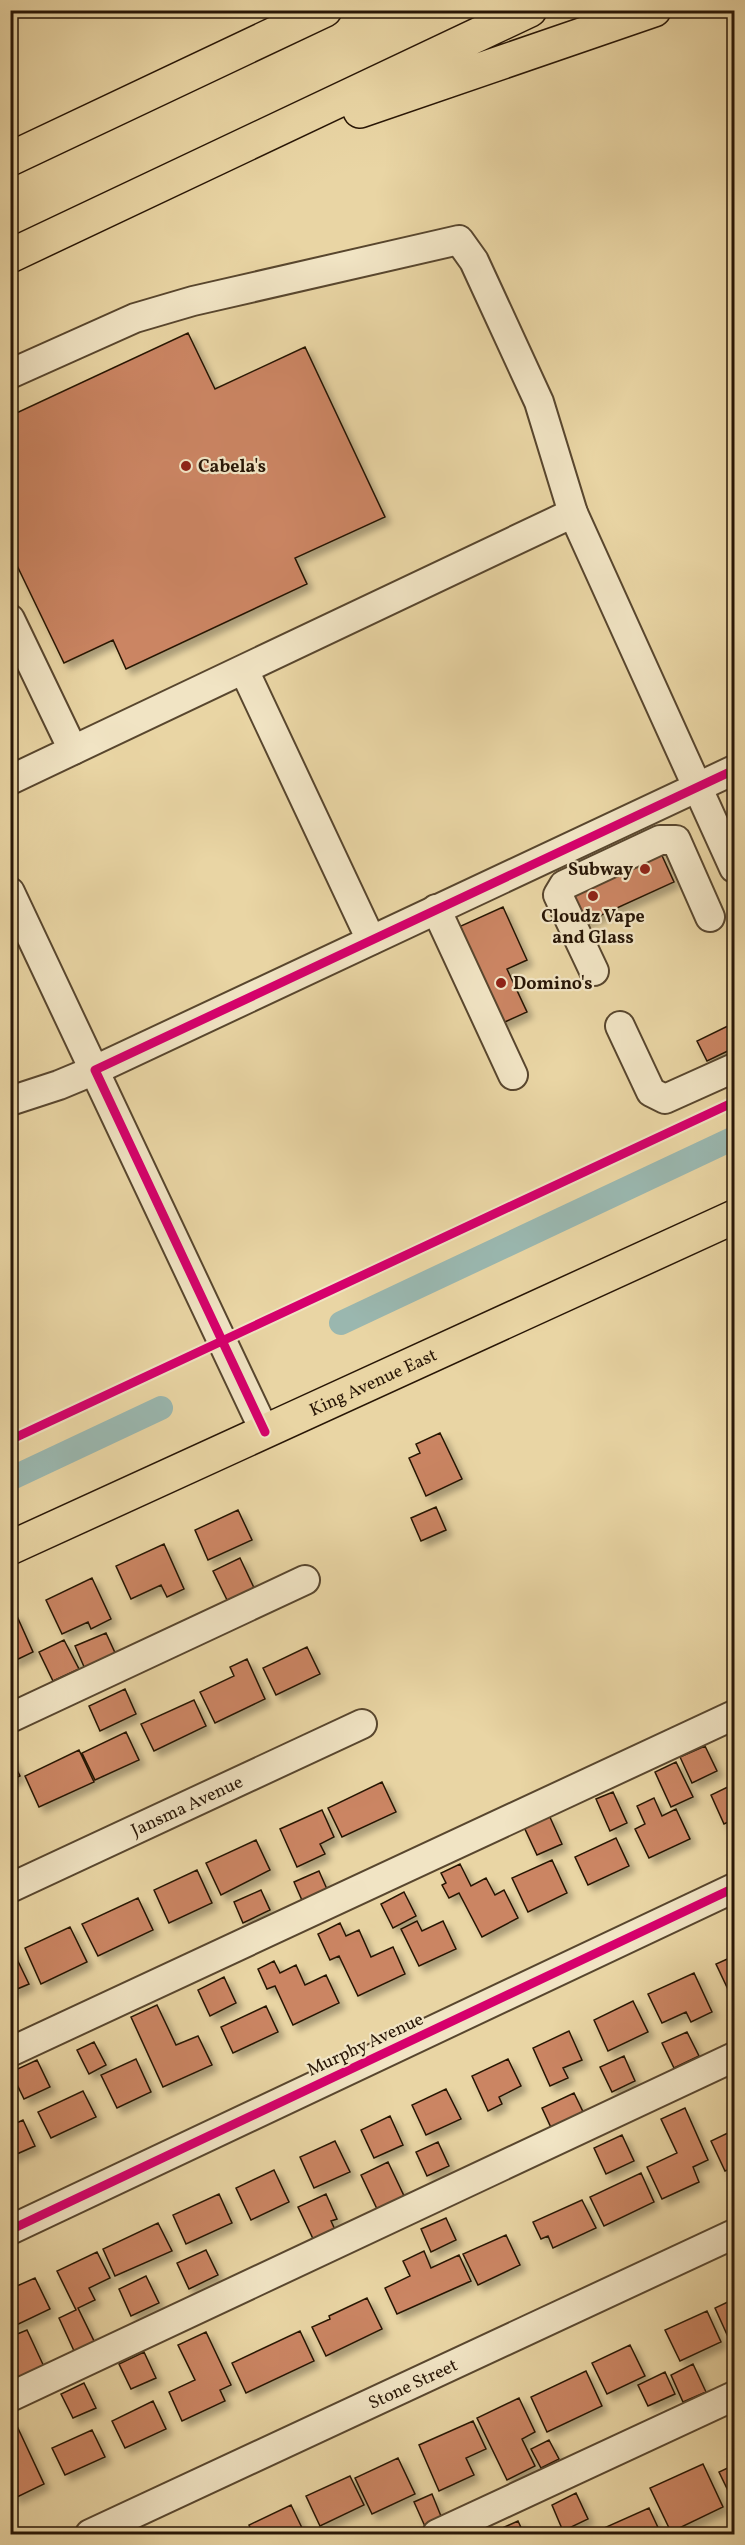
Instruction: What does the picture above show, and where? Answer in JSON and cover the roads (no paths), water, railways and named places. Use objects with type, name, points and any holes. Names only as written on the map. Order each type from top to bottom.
[{"type":"main road","points":[[172,83],[299,10]]},
{"type":"main road","points":[[10,159],[325,10]]},
{"type":"main road","points":[[10,256],[530,10]]},
{"type":"main road","points":[[194,169],[654,10]]},
{"type":"main road","name":"King Avenue East","points":[[10,1548],[735,1218]]},
{"type":"street","points":[[10,374],[135,318],[193,301],[459,240],[474,261],[539,402],[573,513],[735,868]]},
{"type":"street","points":[[10,780],[573,513]]},
{"type":"street","points":[[10,619],[74,750]]},
{"type":"street","points":[[244,670],[371,940]]},
{"type":"street","points":[[10,1101],[31,1096],[95,1070],[735,770]]},
{"type":"street","points":[[594,971],[558,895],[564,885],[660,840],[676,840],[710,917]]},
{"type":"street","points":[[10,892],[266,1431]]},
{"type":"street","points":[[436,909],[513,1075]]},
{"type":"street","points":[[621,1026],[651,1092],[666,1099],[735,1068]]},
{"type":"street","points":[[10,1718],[305,1580]]},
{"type":"street","points":[[10,2052],[735,1715]]},
{"type":"street","name":"Jansma Avenue","points":[[10,1888],[362,1724]]},
{"type":"street","name":"Murphy Avenue","points":[[10,2230],[735,1888]]},
{"type":"street","points":[[10,2397],[735,2057]]},
{"type":"street","name":"Stone Street","points":[[90,2535],[735,2234]]},
{"type":"street","points":[[437,2535],[735,2396]]},
{"type":"waterway","points":[[341,1323],[734,1138]]},
{"type":"waterway","points":[[10,1479],[161,1408]]},
{"type":"place","name":"Cabela's","points":[[186,466]]},
{"type":"place","name":"Subway","points":[[645,869]]},
{"type":"place","name":"Cloudz Vape and Glass","points":[[593,896]]},
{"type":"place","name":"Domino's","points":[[501,983]]}]
